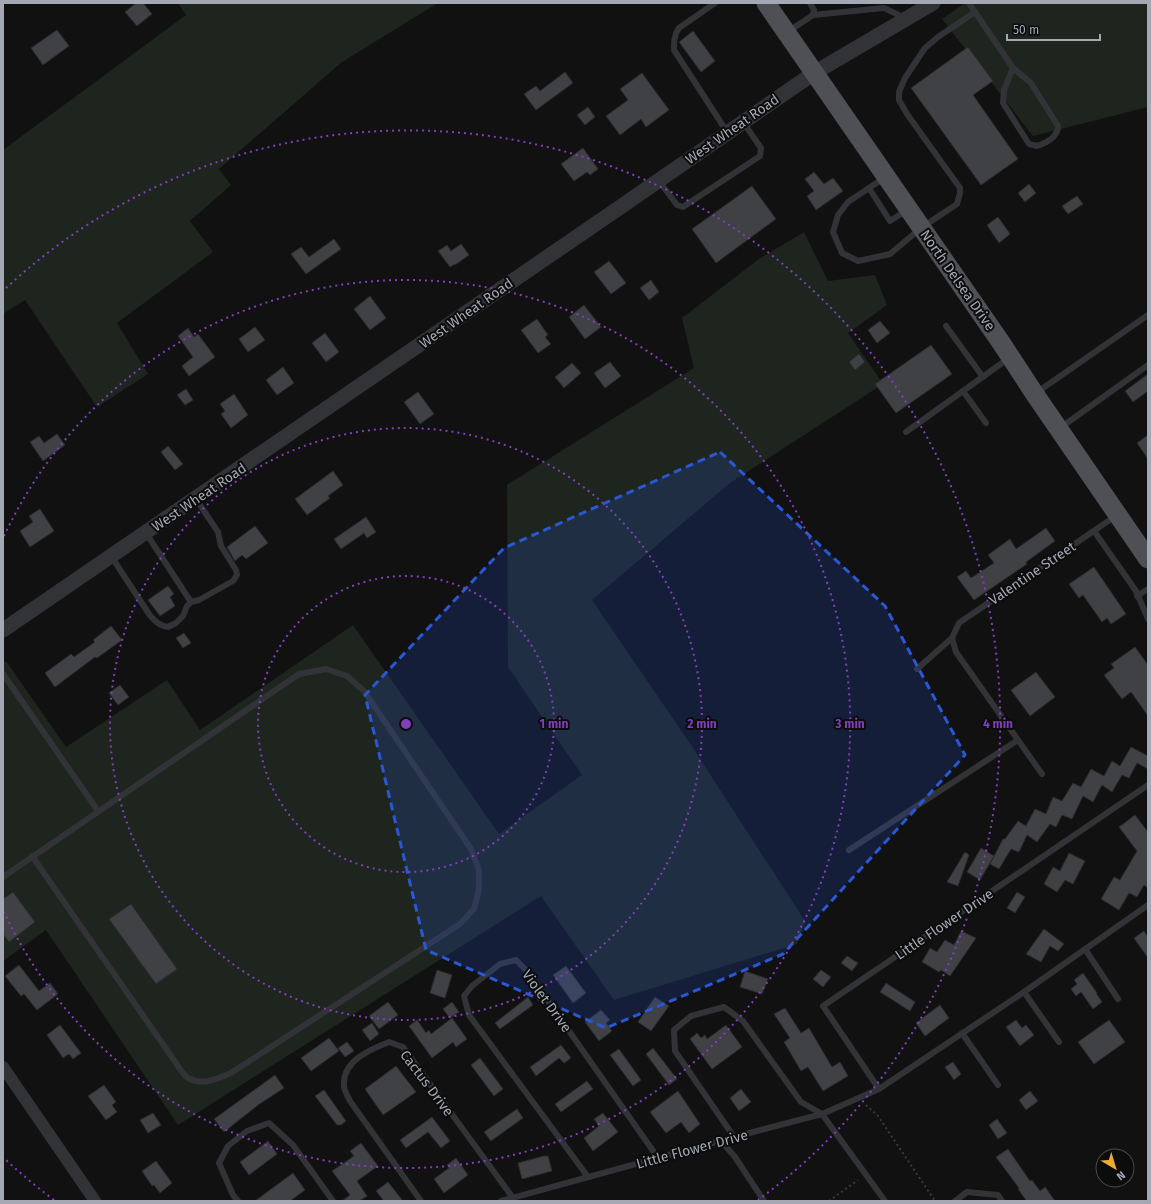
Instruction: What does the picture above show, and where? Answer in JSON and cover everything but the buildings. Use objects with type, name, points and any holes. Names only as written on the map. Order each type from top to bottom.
[{"type":"main road","name":"North Delsea Drive","points":[[766,3],[1011,357],[1034,394],[1148,559]]},
{"type":"street","name":"West Wheat Road","points":[[3,630],[196,499],[814,73],[933,3]]},
{"type":"street","points":[[3,1067],[95,1201]]},
{"type":"lane","points":[[715,3],[679,28],[674,40],[674,50],[727,133]]},
{"type":"lane","points":[[810,3],[814,10],[813,15]]},
{"type":"lane","points":[[969,3],[1013,68],[1031,84],[1058,126],[1058,130],[1054,136],[1047,142],[1037,146],[1029,144],[1003,103],[1003,94],[1013,68]]},
{"type":"lane","points":[[786,33],[813,15],[884,8],[906,19]]},
{"type":"lane","points":[[886,177],[848,202],[838,215],[833,232],[842,253],[858,261],[890,254],[921,228],[956,204],[960,193],[960,188],[907,114],[899,100],[899,92],[905,78],[925,48],[938,36],[975,12]]},
{"type":"lane","points":[[659,181],[677,205],[683,206],[760,156],[761,148],[743,122]]},
{"type":"lane","points":[[870,188],[890,221],[908,209]]},
{"type":"lane","points":[[1034,394],[1148,315]]},
{"type":"lane","points":[[946,326],[983,377]]},
{"type":"lane","points":[[906,432],[1011,357]]},
{"type":"lane","points":[[1059,429],[1148,365]]},
{"type":"lane","points":[[963,392],[986,423]]},
{"type":"lane","points":[[112,556],[149,614],[162,626],[168,627],[176,623],[183,616],[187,606],[191,602],[199,600],[233,580],[237,576],[236,570],[221,546],[218,532],[196,499]]},
{"type":"lane","name":"Valentine Street","points":[[917,670],[952,638],[959,623],[1118,514]]},
{"type":"lane","points":[[1094,531],[1138,596],[1148,619]]},
{"type":"lane","points":[[146,533],[191,602]]},
{"type":"lane","points":[[1138,596],[1148,589]]},
{"type":"lane","points":[[952,638],[956,652],[1042,774]]},
{"type":"lane","points":[[3,876],[32,856],[299,674],[326,668],[346,676],[364,691],[472,849],[479,870],[479,889],[474,909],[460,924],[231,1073],[215,1081],[200,1081],[188,1077],[176,1064],[32,856]]},
{"type":"lane","points":[[3,674],[98,811]]},
{"type":"lane","points":[[849,850],[1018,740]]},
{"type":"lane","name":"Little Flower Drive","points":[[879,1089],[823,1006],[1148,785]]},
{"type":"lane","points":[[1146,906],[1148,914]]},
{"type":"lane","name":"Little Flower Drive","points":[[501,1201],[822,1114],[879,1089],[1024,992],[1146,906]]},
{"type":"lane","points":[[1085,950],[1118,999]]},
{"type":"lane","name":"Violet Drive","points":[[588,1177],[469,1015],[464,996],[472,986],[500,964],[516,960],[527,971],[658,1158]]},
{"type":"lane","points":[[1024,992],[1059,1042]]},
{"type":"lane","points":[[734,1137],[675,1051],[674,1030],[691,1016],[724,1007],[743,1021],[801,1102],[822,1114],[885,1201]]},
{"type":"lane","points":[[962,1033],[998,1085]]},
{"type":"lane","name":"Cactus Drive","points":[[420,1201],[350,1101],[344,1087],[344,1074],[352,1062],[371,1050],[389,1042],[403,1047],[512,1198]]},
{"type":"lane","points":[[238,1201],[233,1195],[219,1163],[228,1146],[247,1131],[269,1123],[293,1145],[333,1201]]},
{"type":"lane","points":[[722,1141],[735,1157],[764,1201]]},
{"type":"lane","points":[[955,1201],[967,1192],[998,1195],[1002,1201]]},
{"type":"path","points":[[859,1098],[878,1116],[935,1201]]},
{"type":"path","points":[[828,1201],[866,1175]]},
{"type":"highlighted area","points":[[720,452],[885,606],[965,755],[783,954],[606,1028],[426,950],[365,695],[504,548]]},
{"type":"shaded area","points":[[178,3],[438,3],[342,62],[219,169],[231,185],[190,221],[213,252],[117,323],[148,374],[97,407],[25,300],[3,314],[3,150],[186,15]]},
{"type":"shaded area","points":[[965,3],[1148,3],[1148,107],[1033,136],[942,19]]},
{"type":"shaded area","points":[[804,232],[828,281],[875,275],[887,305],[848,333],[883,384],[730,483],[592,600],[693,748],[805,921],[797,944],[614,1000],[541,896],[178,1125],[46,930],[3,961],[3,663],[6,661],[66,747],[167,680],[200,730],[353,625],[499,834],[582,775],[508,667],[507,485],[694,368],[682,318],[759,259]]}]
